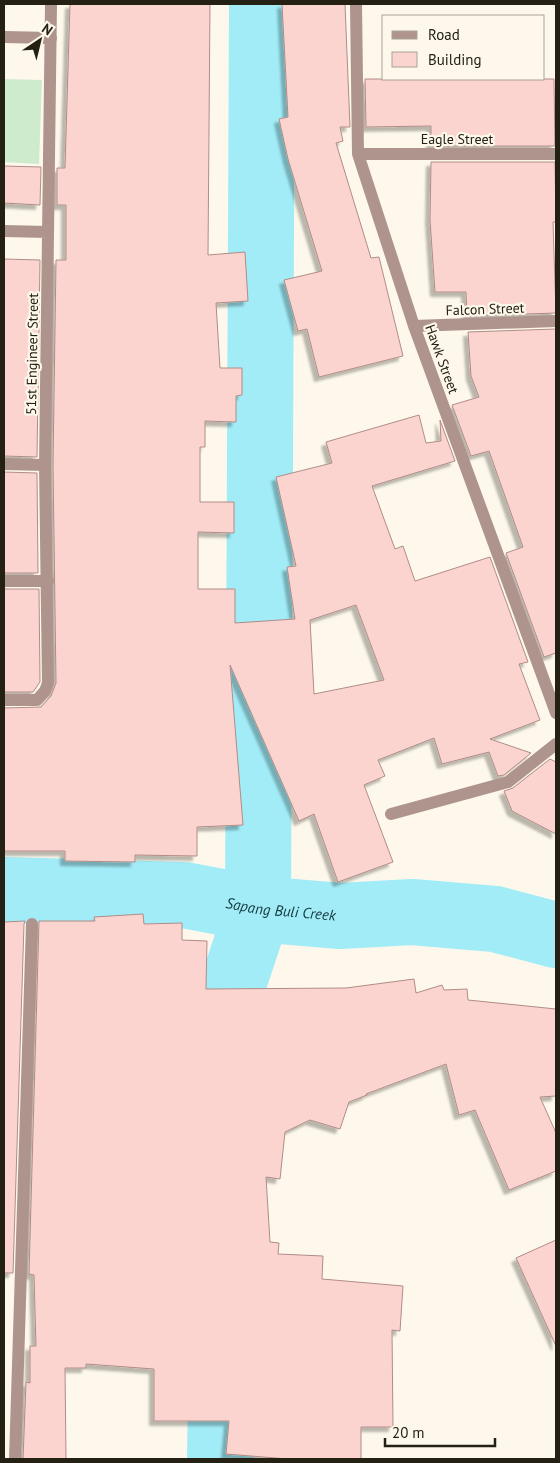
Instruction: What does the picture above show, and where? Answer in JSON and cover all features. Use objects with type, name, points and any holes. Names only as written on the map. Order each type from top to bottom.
[{"type":"street","name":"51st Engineer Street","points":[[4,700],[37,700],[45,691],[48,683],[45,465],[51,4]]},
{"type":"street","name":"Hawk Street","points":[[356,4],[358,154],[414,326],[556,713]]},
{"type":"street","points":[[4,38],[51,38]]},
{"type":"street","name":"Eagle Street","points":[[358,154],[556,154]]},
{"type":"street","points":[[4,232],[48,232]]},
{"type":"street","name":"Falcon Street","points":[[414,326],[556,321]]},
{"type":"street","points":[[4,464],[45,465]]},
{"type":"street","points":[[4,581],[48,581]]},
{"type":"street","points":[[391,814],[508,782],[556,744]]},
{"type":"street","points":[[15,1459],[32,924]]},
{"type":"green space","points":[[4,79],[42,80],[39,164],[4,162]]},
{"type":"building","points":[[70,4],[210,4],[208,255],[245,252],[248,301],[216,303],[220,368],[242,368],[242,395],[236,396],[236,422],[205,421],[205,447],[200,447],[200,502],[234,502],[234,533],[198,532],[198,589],[235,589],[235,623],[295,619],[287,567],[296,566],[276,477],[332,463],[326,442],[419,415],[426,443],[441,441],[440,420],[455,461],[372,486],[395,549],[403,546],[415,581],[490,557],[528,662],[519,664],[540,720],[490,739],[531,753],[504,775],[498,776],[489,752],[442,764],[434,738],[378,760],[385,776],[364,785],[393,862],[338,882],[314,814],[299,821],[230,665],[243,825],[197,827],[197,856],[135,855],[135,862],[65,861],[65,851],[4,851],[4,708],[41,707],[51,696],[56,683],[53,465],[56,260],[66,260],[66,205],[57,205],[57,168],[65,168]],"holes":[[[356,605],[384,680],[314,694],[310,620]]]},
{"type":"building","points":[[282,4],[345,4],[350,127],[340,127],[343,141],[336,143],[371,258],[379,257],[403,356],[319,377],[307,329],[298,331],[284,280],[322,271],[288,159],[279,119],[288,117]]},
{"type":"building","points":[[365,79],[554,79],[555,146],[431,146],[431,126],[366,127]]},
{"type":"building","points":[[431,162],[555,162],[556,222],[553,222],[556,313],[467,316],[466,292],[435,292],[430,220]]},
{"type":"building","points":[[4,166],[41,167],[40,205],[4,203]]},
{"type":"building","points":[[4,259],[40,260],[37,457],[4,456]]},
{"type":"building","points":[[556,329],[556,653],[544,657],[506,553],[523,547],[489,451],[471,456],[452,405],[479,397],[471,376],[468,332]]},
{"type":"building","points":[[4,472],[37,473],[38,573],[4,573]]},
{"type":"building","points":[[4,589],[39,589],[40,682],[33,692],[4,692]]},
{"type":"building","points":[[550,759],[556,762],[556,834],[512,811],[504,791],[513,788]]},
{"type":"building","points":[[143,914],[144,924],[182,923],[182,940],[207,941],[206,989],[346,988],[414,979],[416,993],[442,985],[444,990],[467,989],[468,1000],[556,1009],[556,1096],[540,1097],[556,1133],[556,1171],[509,1190],[475,1110],[459,1115],[446,1064],[349,1102],[340,1129],[310,1120],[285,1132],[280,1179],[266,1177],[270,1242],[279,1243],[278,1254],[323,1256],[322,1279],[403,1286],[400,1331],[392,1330],[393,1427],[361,1427],[361,1459],[288,1459],[226,1454],[229,1421],[154,1421],[154,1369],[86,1364],[86,1368],[65,1368],[66,1459],[23,1459],[26,1382],[30,1383],[30,1346],[36,1346],[34,1275],[29,1274],[39,921],[95,921],[94,917]]},
{"type":"building","points":[[25,921],[13,1273],[4,1273],[4,922]]},
{"type":"building","points":[[556,1240],[556,1346],[516,1258]]},
{"type":"waterway","points":[[225,1080],[222,1018],[258,909],[262,4]]},
{"type":"waterway","name":"Sapang Buli Creek","points":[[4,890],[184,895],[258,909],[340,916],[412,912],[495,919],[556,935]]},
{"type":"waterway","points":[[220,1459],[222,1329]]}]
